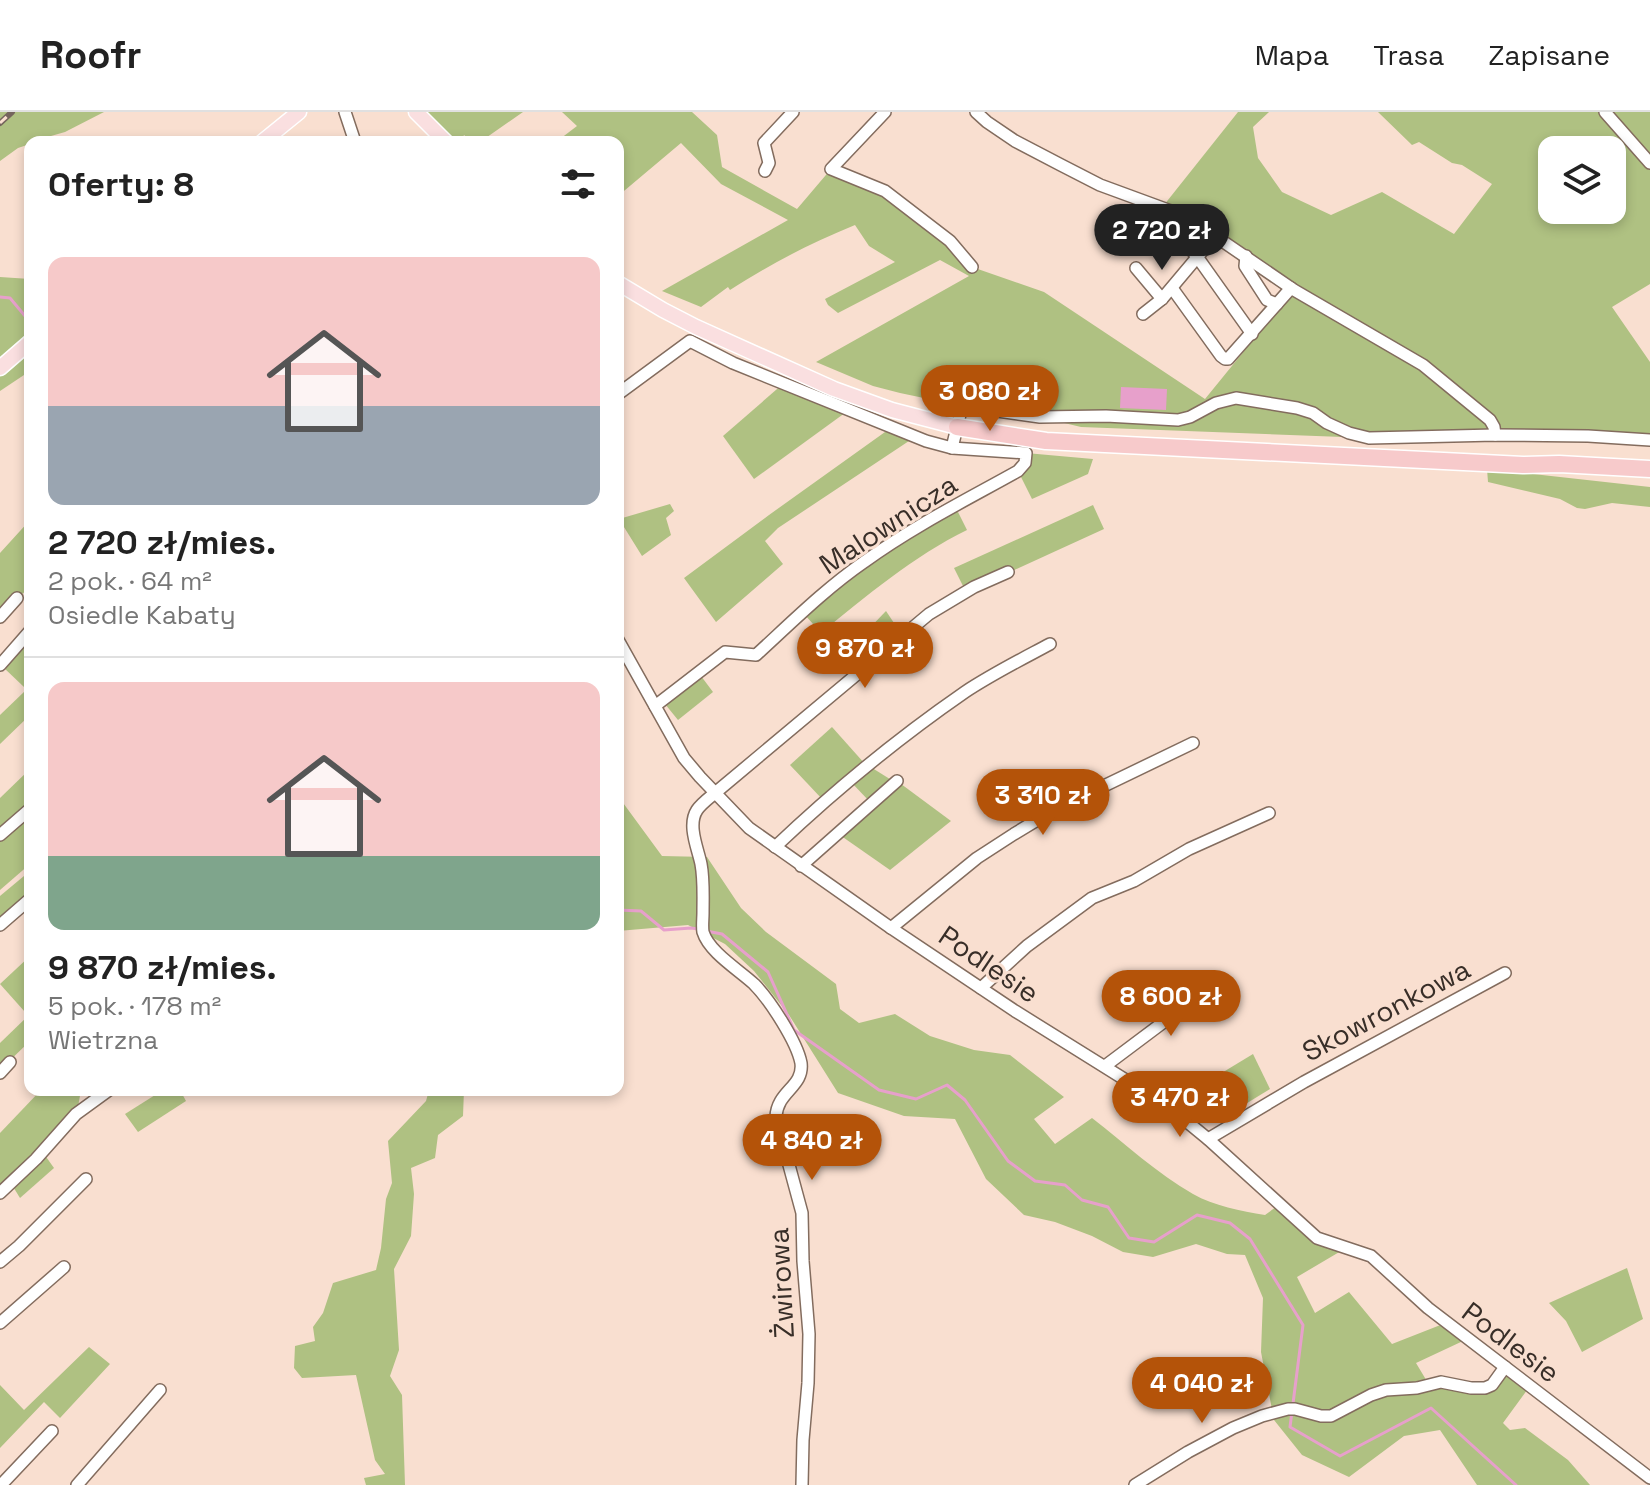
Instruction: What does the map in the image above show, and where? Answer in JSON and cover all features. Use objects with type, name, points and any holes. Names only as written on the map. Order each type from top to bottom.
[{"type":"highway","points":[[957,427],[1059,442],[1650,469]]},
{"type":"highway","points":[[1523,465],[1559,472],[1650,480]]},
{"type":"main road","points":[[269,136],[296,112]]},
{"type":"main road","points":[[409,112],[440,136]]},
{"type":"main road","points":[[416,112],[440,136]]},
{"type":"main road","points":[[624,287],[696,327],[834,389],[892,410],[957,427]]},
{"type":"main road","points":[[0,368],[24,347]]},
{"type":"street","points":[[345,112],[353,136]]},
{"type":"street","points":[[765,171],[769,163],[764,143],[793,112]]},
{"type":"street","points":[[885,112],[831,169],[885,191],[950,241],[972,267]]},
{"type":"street","points":[[976,112],[1015,141],[1061,165],[1100,185],[1168,210],[1215,236],[1292,289],[1423,365],[1483,413],[1494,427],[1495,435]]},
{"type":"street","points":[[1605,112],[1650,163]]},
{"type":"street","points":[[1174,229],[1252,334]]},
{"type":"street","points":[[1143,314],[1162,299],[1215,236]]},
{"type":"street","points":[[1246,256],[1245,266],[1267,300],[1277,304]]},
{"type":"street","points":[[1136,268],[1162,299]]},
{"type":"street","points":[[1172,288],[1225,359],[1232,358],[1292,289]]},
{"type":"street","points":[[624,390],[690,341],[733,363],[926,441],[952,448],[962,406],[1040,417],[1106,416],[1178,420],[1216,403],[1236,398],[1297,408],[1313,413],[1349,433],[1369,438],[1495,435],[1650,440]]},
{"type":"street","name":"Malownicza","points":[[655,706],[725,652],[756,655],[863,562],[911,531],[1018,471],[1025,463],[1026,453],[952,448]]},
{"type":"street","points":[[715,793],[929,614],[974,587],[1008,572]]},
{"type":"street","points":[[0,617],[17,598]]},
{"type":"street","points":[[0,665],[24,638]]},
{"type":"street","points":[[775,847],[859,771],[966,691],[1050,644]]},
{"type":"street","name":"Podlesie","points":[[624,651],[684,758],[749,828],[981,988],[1169,1107],[1317,1238],[1371,1256],[1428,1308],[1650,1478]]},
{"type":"street","points":[[891,928],[977,858],[1014,834],[1052,811],[1193,743]]},
{"type":"street","points":[[801,866],[897,781]]},
{"type":"street","name":"Żwirowa","points":[[715,793],[697,809],[695,815],[696,846],[703,878],[703,930],[715,951],[755,985],[770,1003],[797,1049],[801,1064],[801,1073],[777,1106],[776,1117],[802,1213],[809,1334],[802,1485]]},
{"type":"street","points":[[981,988],[1027,946],[1092,898],[1134,881],[1189,849],[1269,813]]},
{"type":"street","points":[[0,835],[24,814]]},
{"type":"street","points":[[0,925],[24,904]]},
{"type":"street","name":"Skowronkowa","points":[[1208,1139],[1304,1082],[1505,973]]},
{"type":"street","points":[[1105,1066],[1173,1015],[1222,988]]},
{"type":"street","points":[[0,1073],[10,1062]]},
{"type":"street","points":[[0,1193],[76,1114],[101,1096]]},
{"type":"street","points":[[0,1262],[86,1179]]},
{"type":"street","points":[[0,1323],[64,1267]]},
{"type":"street","points":[[1135,1485],[1188,1452],[1262,1416],[1292,1409],[1331,1416],[1386,1390],[1417,1388],[1441,1382],[1485,1388],[1492,1385],[1505,1367]]},
{"type":"street","points":[[77,1485],[160,1390]]},
{"type":"street","points":[[1,1485],[52,1431]]},
{"type":"green space","points":[[0,112],[104,112],[65,132],[51,136],[24,136],[24,146],[0,161]]},
{"type":"green space","points":[[426,112],[523,112],[489,136],[452,136]]},
{"type":"green space","points":[[562,112],[692,112],[717,135],[722,167],[797,209],[831,169],[885,191],[972,267],[1044,292],[1205,399],[1293,291],[1164,205],[1238,112],[1269,112],[1253,127],[1258,158],[1282,192],[1331,215],[1382,192],[1454,234],[1492,184],[1419,142],[1412,145],[1378,112],[1650,112],[1650,284],[1612,307],[1650,362],[1650,440],[1369,438],[1081,427],[1039,417],[962,406],[873,386],[816,362],[969,276],[940,260],[838,313],[825,299],[895,262],[869,246],[855,225],[791,254],[730,290],[728,287],[701,307],[662,291],[788,220],[721,184],[681,143],[624,191],[624,136],[564,136],[577,126]]},
{"type":"green space","points":[[0,277],[24,279],[24,339],[0,365]]},
{"type":"green space","points":[[24,356],[24,375],[0,391],[0,376]]},
{"type":"green space","points":[[784,383],[849,410],[754,479],[723,436]]},
{"type":"green space","points":[[892,427],[915,437],[778,528],[765,541],[783,564],[716,622],[684,578]]},
{"type":"green space","points":[[1026,453],[1093,459],[1088,474],[1032,499],[1018,471]]},
{"type":"green space","points":[[1487,469],[1650,487],[1650,507],[1612,503],[1577,508],[1560,499],[1488,482]]},
{"type":"green space","points":[[670,504],[674,511],[666,518],[671,535],[642,556],[624,527],[624,518]]},
{"type":"green space","points":[[1093,505],[1104,529],[966,592],[954,568]]},
{"type":"green space","points":[[955,506],[967,530],[909,564],[821,633],[805,615],[815,601]]},
{"type":"green space","points":[[24,527],[24,592],[0,612],[0,553]]},
{"type":"green space","points":[[886,611],[902,635],[876,657],[861,637]]},
{"type":"green space","points":[[24,644],[24,687],[3,667]]},
{"type":"green space","points":[[701,676],[713,692],[678,720],[665,704]]},
{"type":"green space","points":[[24,692],[24,721],[0,744],[0,715]]},
{"type":"green space","points":[[832,727],[865,764],[823,800],[790,765]]},
{"type":"green space","points":[[869,766],[893,781],[870,802],[851,782]]},
{"type":"green space","points":[[24,775],[24,811],[0,832],[0,798]]},
{"type":"green space","points":[[897,781],[951,821],[890,870],[837,833]]},
{"type":"green space","points":[[624,804],[662,856],[707,857],[741,908],[766,932],[836,984],[840,1009],[859,1023],[895,1014],[930,1036],[974,1050],[1010,1055],[1064,1097],[1034,1119],[1055,1144],[1092,1118],[1141,1158],[1201,1198],[1228,1208],[1265,1215],[1276,1207],[1312,1241],[1341,1251],[1297,1277],[1315,1313],[1349,1292],[1392,1344],[1443,1324],[1463,1341],[1416,1363],[1428,1383],[1386,1387],[1320,1418],[1371,1397],[1440,1385],[1473,1392],[1509,1375],[1527,1390],[1503,1423],[1510,1430],[1525,1428],[1568,1460],[1590,1485],[1477,1485],[1440,1430],[1404,1436],[1349,1477],[1302,1455],[1274,1420],[1261,1352],[1263,1298],[1245,1255],[1227,1254],[1196,1244],[1153,1257],[1123,1252],[1055,1222],[1024,1215],[986,1179],[955,1119],[904,1116],[838,1093],[789,1015],[754,971],[725,944],[688,925],[624,930]]},
{"type":"green space","points":[[24,816],[24,869],[0,890],[0,837]]},
{"type":"green space","points":[[24,876],[24,900],[0,921],[0,896]]},
{"type":"green space","points":[[24,962],[24,1011],[0,984]]},
{"type":"green space","points":[[24,1020],[24,1047],[0,1070],[0,1043]]},
{"type":"green space","points":[[1253,1054],[1270,1089],[1239,1108],[1220,1074]]},
{"type":"green space","points":[[35,1096],[80,1096],[78,1107],[38,1154],[0,1188],[0,1133]]},
{"type":"green space","points":[[154,1096],[183,1096],[186,1101],[138,1132],[125,1114]]},
{"type":"green space","points":[[427,1096],[464,1096],[463,1116],[438,1135],[435,1158],[411,1168],[414,1194],[411,1236],[394,1269],[399,1350],[390,1376],[402,1395],[405,1485],[366,1485],[364,1478],[385,1474],[375,1460],[356,1375],[302,1378],[294,1368],[295,1346],[315,1341],[313,1327],[323,1313],[333,1283],[376,1270],[386,1199],[392,1183],[388,1141]]},
{"type":"green space","points":[[44,1154],[54,1168],[20,1198],[12,1185]]},
{"type":"green space","points":[[1627,1268],[1643,1319],[1582,1352],[1566,1321],[1549,1303]]},
{"type":"green space","points":[[89,1347],[110,1364],[60,1418],[44,1402],[0,1448],[0,1385],[24,1410]]},
{"type":"shaded area","points":[[1121,387],[1167,389],[1166,410],[1120,408]]},
{"type":"waterway","points":[[0,297],[10,298],[24,315]]},
{"type":"waterway","points":[[624,910],[641,911],[664,930],[698,929]]},
{"type":"waterway","points":[[706,931],[722,934],[768,972],[794,1030],[879,1090],[916,1099],[947,1085],[965,1100],[1008,1161],[1035,1181],[1065,1185],[1082,1200],[1108,1207],[1129,1238],[1154,1242],[1197,1215],[1230,1223],[1250,1239],[1303,1325],[1290,1427],[1340,1456],[1431,1408],[1516,1485]]},
{"type":"railway","points":[[0,123],[12,112]]}]
